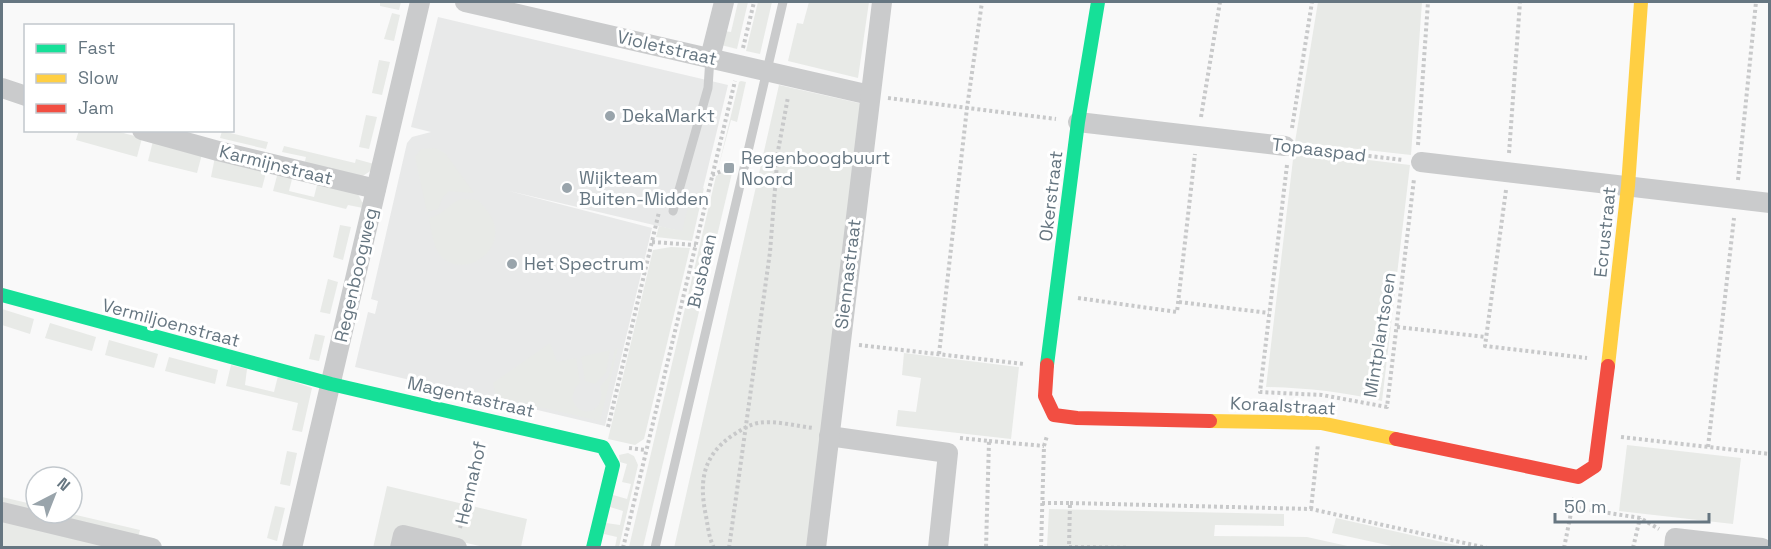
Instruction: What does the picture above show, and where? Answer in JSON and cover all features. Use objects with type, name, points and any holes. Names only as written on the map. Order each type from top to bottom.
[{"type":"street","name":"Regenboogweg","points":[[292,548],[420,2]]},
{"type":"street","name":"Violetstraat","points":[[465,2],[870,95]]},
{"type":"street","points":[[710,58],[724,2]]},
{"type":"street","name":"Siennastraat","points":[[816,548],[882,2]]},
{"type":"street","name":"Okerstraat","points":[[1054,415],[1045,396],[1047,367],[1078,122],[1098,2]]},
{"type":"street","name":"Ecrustraat","points":[[1578,477],[1595,466],[1628,186],[1641,2]]},
{"type":"street","points":[[2,88],[24,95]]},
{"type":"street","name":"Topaaspad","points":[[1078,122],[1287,146]]},
{"type":"street","name":"Karmijnstraat","points":[[149,132],[375,189]]},
{"type":"street","points":[[1419,161],[1770,203]]},
{"type":"street","name":"Vermiljoenstraat","points":[[2,295],[331,384]]},
{"type":"street","name":"Magentastraat","points":[[331,384],[487,418],[603,447]]},
{"type":"street","name":"Koraalstraat","points":[[1054,415],[1077,418],[1321,423],[1578,477]]},
{"type":"street","points":[[829,436],[948,453],[938,548]]},
{"type":"street","points":[[593,548],[613,465],[603,447]]},
{"type":"street","points":[[2,512],[152,548]]},
{"type":"street","name":"Hennahof","points":[[400,548],[403,535],[456,547]]},
{"type":"street","points":[[1674,543],[1762,548]]},
{"type":"lane","name":"Busbaan","points":[[654,548],[783,2]]},
{"type":"lane","points":[[673,211],[708,88],[710,58]]},
{"type":"path","points":[[623,548],[754,2]]},
{"type":"path","points":[[939,354],[967,108],[982,2]]},
{"type":"path","points":[[1056,295],[1177,312],[1197,136],[1220,2]]},
{"type":"path","name":"Mintplantsoen","points":[[1312,2],[1287,146],[1260,392],[1322,395],[1387,407],[1419,161],[1428,2]]},
{"type":"path","points":[[1520,2],[1508,172],[1485,346],[1608,361]]},
{"type":"path","points":[[1708,447],[1756,2]]},
{"type":"path","points":[[729,548],[770,252],[778,151],[792,77]]},
{"type":"path","points":[[870,95],[1078,122]]},
{"type":"path","name":"Topaaspad","points":[[1287,146],[1419,161]]},
{"type":"path","points":[[712,175],[729,168]]},
{"type":"path","points":[[603,447],[660,207],[673,211]]},
{"type":"path","points":[[652,242],[696,245]]},
{"type":"path","points":[[1179,302],[1269,313]]},
{"type":"path","points":[[1397,327],[1486,336]]},
{"type":"path","points":[[840,342],[1047,367]]},
{"type":"path","points":[[1041,548],[1044,446],[1054,415]]},
{"type":"path","name":"Hennahof","points":[[456,547],[487,418]]},
{"type":"path","points":[[714,548],[710,540],[704,508],[702,481],[709,458],[724,441],[747,426],[760,423],[817,428],[829,436]]},
{"type":"path","points":[[1311,509],[1321,423]]},
{"type":"path","points":[[1599,435],[1770,454]]},
{"type":"path","points":[[948,453],[950,437],[1044,446]]},
{"type":"path","points":[[986,548],[989,441]]},
{"type":"path","points":[[1564,548],[1578,477]]},
{"type":"path","points":[[1042,503],[1311,509],[1487,548]]},
{"type":"path","points":[[1070,503],[1069,547],[1135,548]]},
{"type":"path","points":[[1572,507],[1640,518],[1674,543]]},
{"type":"path","points":[[1633,548],[1640,518]]},
{"type":"shaded area","points":[[380,2],[401,2],[399,10],[380,6]]},
{"type":"shaded area","points":[[738,2],[748,2],[737,49],[721,45],[724,31],[731,32]]},
{"type":"shaded area","points":[[758,2],[772,2],[760,54],[746,51]]},
{"type":"shaded area","points":[[809,2],[869,2],[858,78],[788,61],[797,23],[803,24]]},
{"type":"shaded area","points":[[1318,2],[1422,2],[1411,155],[1295,142]]},
{"type":"shaded area","points":[[392,13],[400,15],[394,41],[384,39]]},
{"type":"shaded area","points":[[438,17],[728,85],[692,234],[505,190],[652,228],[605,426],[355,367],[368,312],[375,314],[378,301],[371,299],[407,143],[412,137],[431,132],[411,127]]},
{"type":"shaded area","points":[[379,60],[390,62],[382,95],[372,93]]},
{"type":"shaded area","points":[[739,82],[746,82],[737,122],[731,120],[718,169]]},
{"type":"shaded area","points":[[779,85],[863,104],[809,547],[674,548]]},
{"type":"shaded area","points":[[366,115],[377,117],[369,149],[359,147]]},
{"type":"shaded area","points":[[78,132],[120,132],[142,138],[137,157],[76,140]]},
{"type":"shaded area","points":[[222,132],[226,132],[268,142],[266,149],[220,138]]},
{"type":"shaded area","points":[[153,141],[202,154],[197,173],[148,161]]},
{"type":"shaded area","points":[[284,146],[355,163],[356,159],[374,164],[372,170],[361,177],[304,165],[306,157],[282,152]]},
{"type":"shaded area","points":[[435,148],[445,153],[474,193],[449,191],[443,197],[438,209],[427,212],[415,157],[421,149]]},
{"type":"shaded area","points":[[1294,151],[1410,165],[1382,401],[1324,391],[1266,387]]},
{"type":"shaded area","points":[[215,157],[267,169],[262,188],[211,177]]},
{"type":"shaded area","points":[[725,171],[732,173],[643,547],[629,547],[716,176]]},
{"type":"shaded area","points":[[278,172],[293,175],[289,191],[314,197],[318,181],[358,194],[364,203],[363,208],[348,205],[346,209],[273,191]]},
{"type":"shaded area","points":[[704,188],[692,241],[656,237],[659,226],[682,231],[690,198]]},
{"type":"shaded area","points":[[462,199],[478,200],[486,209],[494,224],[495,238],[485,255],[476,261],[458,265],[448,262],[440,255],[429,218],[440,214]]},
{"type":"shaded area","points":[[340,225],[351,227],[343,260],[333,257]]},
{"type":"shaded area","points":[[671,247],[690,248],[644,439],[635,445],[608,439],[653,250]]},
{"type":"shaded area","points":[[328,279],[338,282],[330,314],[320,312]]},
{"type":"shaded area","points":[[2,309],[34,319],[30,334],[2,325]]},
{"type":"shaded area","points":[[50,323],[96,337],[92,351],[45,338]]},
{"type":"shaded area","points":[[315,334],[325,336],[319,361],[309,359]]},
{"type":"shaded area","points":[[109,340],[158,354],[154,368],[105,355]]},
{"type":"shaded area","points":[[550,343],[557,362],[576,358],[580,383],[575,388],[572,398],[576,406],[586,412],[597,407],[600,402],[600,387],[609,376],[615,349],[618,348],[600,421],[496,397],[493,383]]},
{"type":"shaded area","points":[[610,350],[606,373],[595,384],[585,381],[581,357]]},
{"type":"shaded area","points":[[904,353],[1019,367],[1011,439],[896,426],[898,410],[916,412],[921,378],[902,375]]},
{"type":"shaded area","points":[[169,357],[218,370],[215,384],[165,371]]},
{"type":"shaded area","points":[[231,365],[247,369],[245,385],[274,392],[278,376],[312,388],[302,432],[292,430],[298,403],[226,386]]},
{"type":"shaded area","points":[[1627,445],[1741,458],[1733,524],[1619,511]]},
{"type":"shaded area","points":[[287,451],[297,453],[290,486],[280,484]]},
{"type":"shaded area","points":[[628,453],[634,456],[638,465],[619,547],[615,547],[617,537],[604,534],[606,523],[620,525],[623,511],[610,507],[613,495],[627,499],[631,484],[622,482],[627,464],[620,462],[619,455]]},
{"type":"shaded area","points":[[387,486],[527,519],[521,547],[484,547],[401,528],[396,547],[373,548]]},
{"type":"shaded area","points":[[2,497],[24,502],[24,510],[2,505]]},
{"type":"shaded area","points":[[275,506],[285,508],[277,541],[267,538]]},
{"type":"shaded area","points":[[1049,509],[1284,514],[1284,526],[1215,525],[1214,536],[1307,537],[1352,547],[1047,547]]},
{"type":"shaded area","points":[[84,517],[140,530],[138,537],[84,524]]},
{"type":"shaded area","points":[[1336,518],[1464,547],[1396,547],[1332,533]]},
{"type":"shaded area","points":[[2,520],[116,547],[2,547]]},
{"type":"traffic: fast","points":[[1047,365],[1078,122],[1098,2]]},
{"type":"traffic: fast","points":[[2,295],[331,384],[603,447],[613,465],[593,548]]},
{"type":"traffic: slow","points":[[1608,366],[1628,186],[1641,2]]},
{"type":"traffic: slow","points":[[1210,421],[1321,423],[1396,439]]},
{"type":"traffic: jam","points":[[1047,365],[1045,396],[1054,415],[1077,418],[1210,421]]},
{"type":"traffic: jam","points":[[1396,439],[1578,477],[1595,466],[1608,366]]},
{"type":"place","name":"DekaMarkt","points":[[610,116]]},
{"type":"place","name":"Regenboogbuurt Noord","points":[[729,168]]},
{"type":"place","name":"Wijkteam Buiten-Midden","points":[[567,188]]},
{"type":"place","name":"Het Spectrum","points":[[512,264]]}]
